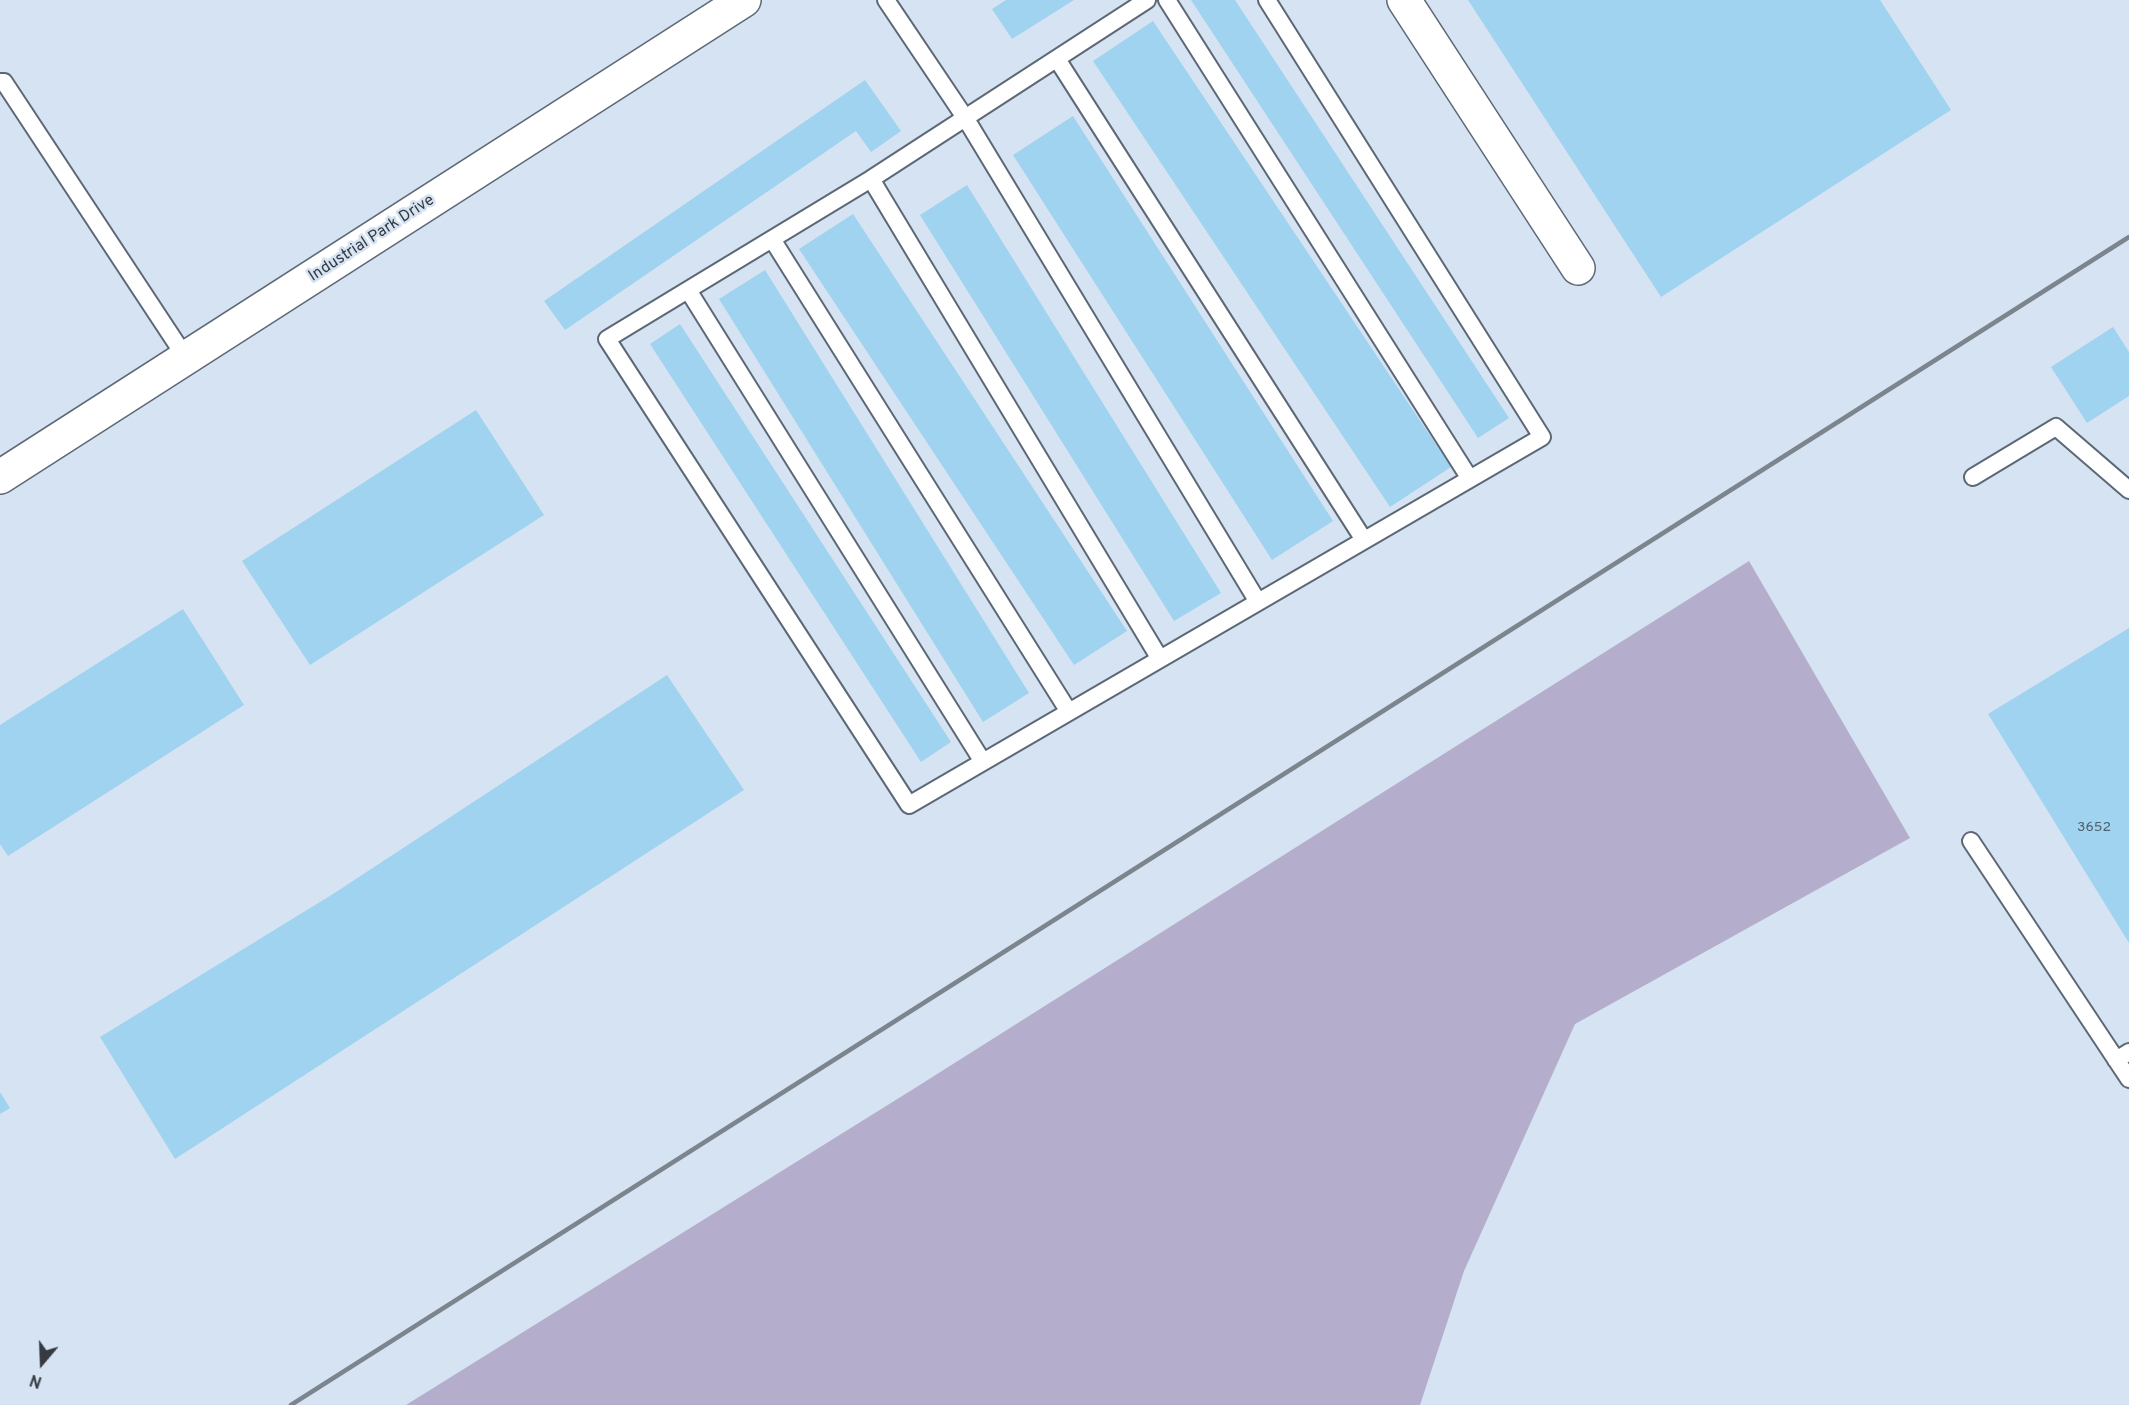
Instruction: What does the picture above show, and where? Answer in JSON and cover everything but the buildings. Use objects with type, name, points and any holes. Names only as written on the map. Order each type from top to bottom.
[{"type":"street","name":"Industrial Park Drive","points":[[0,477],[744,0]]},
{"type":"street","points":[[1404,0],[1578,268]]},
{"type":"lane","points":[[885,0],[966,119],[1258,602]]},
{"type":"lane","points":[[1147,0],[871,179],[608,339],[909,805],[1542,436],[1267,0]]},
{"type":"lane","points":[[1167,0],[1470,479]]},
{"type":"lane","points":[[1057,59],[1364,540]]},
{"type":"lane","points":[[0,82],[4,82],[186,358]]},
{"type":"lane","points":[[871,179],[1160,659]]},
{"type":"lane","points":[[772,239],[1069,712]]},
{"type":"lane","points":[[688,290],[983,762]]},
{"type":"lane","points":[[1973,477],[2056,427],[2129,490]]},
{"type":"lane","points":[[1971,841],[2122,1056],[2129,1079]]},
{"type":"shaded area","points":[[1749,561],[1910,838],[1575,1024],[1464,1271],[1420,1405],[406,1405],[915,1088]]},
{"type":"railway","points":[[291,1405],[2129,237]]}]
